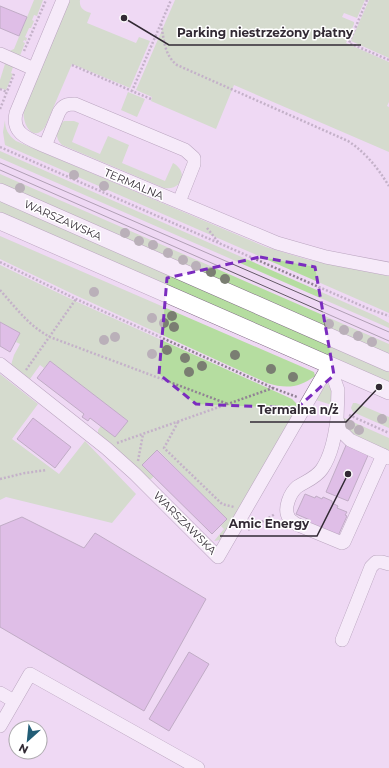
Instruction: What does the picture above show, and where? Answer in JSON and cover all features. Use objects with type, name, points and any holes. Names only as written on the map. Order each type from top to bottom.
[{"type":"main road","name":"WARSZAWSKA","points":[[0,192],[389,363]]},
{"type":"main road","points":[[0,221],[389,391]]},
{"type":"street","name":"TERMALNA","points":[[63,0],[16,113],[14,124],[20,133],[45,146],[277,243],[315,254],[389,269]]},
{"type":"street","points":[[0,54],[34,69]]},
{"type":"street","points":[[45,146],[62,107],[75,104],[178,147],[194,158],[194,164],[179,202]]},
{"type":"street","name":"WARSZAWSKA","points":[[0,364],[112,453],[218,557],[329,365]]},
{"type":"street","points":[[329,365],[338,390],[335,437],[323,467],[316,476],[295,489],[291,495],[287,505],[287,515],[296,524],[342,543],[344,542],[386,457],[350,440],[341,431],[337,415]]},
{"type":"street","points":[[342,640],[372,567],[376,562],[389,564]]},
{"type":"street","points":[[0,726],[30,674],[198,768]]},
{"type":"street","points":[[0,693],[14,701]]},
{"type":"path","points":[[132,91],[172,0]]},
{"type":"path","points":[[367,0],[349,42],[389,60]]},
{"type":"path","points":[[161,24],[168,56],[177,65],[348,141],[362,150],[389,186]]},
{"type":"path","points":[[72,65],[151,99]]},
{"type":"path","points":[[0,89],[7,92]]},
{"type":"path","points":[[0,147],[369,309],[389,316]]},
{"type":"path","points":[[0,262],[76,299],[273,388],[308,401]]},
{"type":"path","points":[[0,290],[28,321],[50,337],[228,404]]},
{"type":"path","points":[[23,374],[76,299]]},
{"type":"path","points":[[111,444],[273,388]]},
{"type":"path","points":[[337,415],[346,413],[389,433]]},
{"type":"path","points":[[178,421],[164,448],[222,504],[246,509]]},
{"type":"path","points":[[138,462],[143,434]]},
{"type":"path","points":[[0,480],[25,473],[47,470]]},
{"type":"path","points":[[230,537],[256,526],[287,505]]},
{"type":"highlighted area","points":[[260,257],[315,267],[334,375],[297,408],[196,404],[159,374],[167,278]]},
{"type":"green space","points":[[34,0],[43,0],[37,16],[34,15],[32,20],[34,21],[25,37],[27,38],[26,41],[24,40],[23,42],[25,43],[19,58],[7,52],[14,49]]},
{"type":"green space","points":[[70,0],[80,0],[82,9],[91,13],[87,23],[136,43],[139,37],[150,41],[130,88],[72,64],[45,127],[41,132],[32,132],[29,130],[24,120],[24,109]]},
{"type":"green space","points":[[175,0],[365,0],[357,18],[344,13],[342,17],[354,22],[346,43],[389,62],[389,102],[387,106],[389,107],[389,152],[234,85],[216,129],[151,101],[152,97],[136,90]]},
{"type":"green space","points":[[369,0],[389,0],[389,58],[351,41]]},
{"type":"green space","points":[[0,58],[16,66],[15,68],[13,67],[11,73],[13,74],[6,90],[0,88],[0,80],[5,64],[0,61]]},
{"type":"green space","points":[[128,92],[145,99],[137,117],[121,110]]},
{"type":"green space","points":[[5,120],[8,132],[16,141],[266,247],[309,260],[389,276],[389,313],[5,145],[3,132]]},
{"type":"green space","points":[[64,121],[74,121],[79,123],[72,142],[100,154],[108,136],[129,145],[122,163],[165,181],[173,163],[181,171],[182,176],[179,184],[175,187],[164,188],[62,145],[59,142],[57,133],[59,127]]},
{"type":"green space","points":[[0,151],[376,316],[389,323],[389,328],[0,158]]},
{"type":"green space","points":[[0,174],[389,344],[389,356],[0,185]]},
{"type":"green space","points":[[0,200],[389,371],[389,384],[0,214]]},
{"type":"green space","points":[[0,236],[314,372],[315,376],[298,385],[286,387],[267,383],[0,259]]},
{"type":"green space","points":[[0,265],[73,300],[292,399],[297,404],[298,408],[220,540],[214,541],[224,529],[221,526],[227,519],[158,450],[143,465],[154,476],[151,479],[147,479],[98,434],[98,430],[101,426],[115,437],[128,421],[50,361],[44,368],[40,365],[30,379],[11,365],[20,344],[16,342],[20,333],[0,322]]},
{"type":"green space","points":[[0,374],[38,404],[12,439],[59,474],[85,441],[136,494],[112,523],[6,497],[0,500]]},
{"type":"green space","points":[[327,383],[332,391],[332,405],[316,400]]},
{"type":"green space","points":[[353,403],[389,417],[389,428],[353,412],[351,408]]},
{"type":"green space","points":[[342,417],[389,438],[389,453],[357,439],[345,428]]},
{"type":"building","points":[[0,6],[27,17],[19,36],[0,28]]},
{"type":"building","points":[[0,322],[20,333],[10,352],[0,346]]},
{"type":"building","points":[[50,361],[128,421],[115,437],[90,418],[88,421],[82,417],[84,414],[37,378]]},
{"type":"building","points":[[33,418],[71,447],[55,468],[17,439]]},
{"type":"building","points":[[347,443],[369,453],[348,501],[326,492]]},
{"type":"building","points":[[157,450],[227,519],[212,534],[142,465]]},
{"type":"building","points":[[305,494],[315,498],[316,496],[322,499],[323,497],[332,501],[332,503],[338,506],[337,508],[347,512],[345,515],[347,516],[338,536],[308,524],[310,520],[296,514]]},
{"type":"building","points":[[22,517],[84,548],[95,533],[206,599],[144,711],[0,627],[0,526]]},
{"type":"building","points":[[189,652],[209,664],[169,731],[149,719]]},
{"type":"tram line","points":[[0,163],[389,332]]},
{"type":"tram line","points":[[0,170],[389,341]]},
{"type":"place","name":"Parking niestrzeżony płatny","points":[[124,18]]},
{"type":"place","name":"Termalna n/ż","points":[[379,387]]},
{"type":"place","name":"Amic Energy","points":[[348,474]]}]
